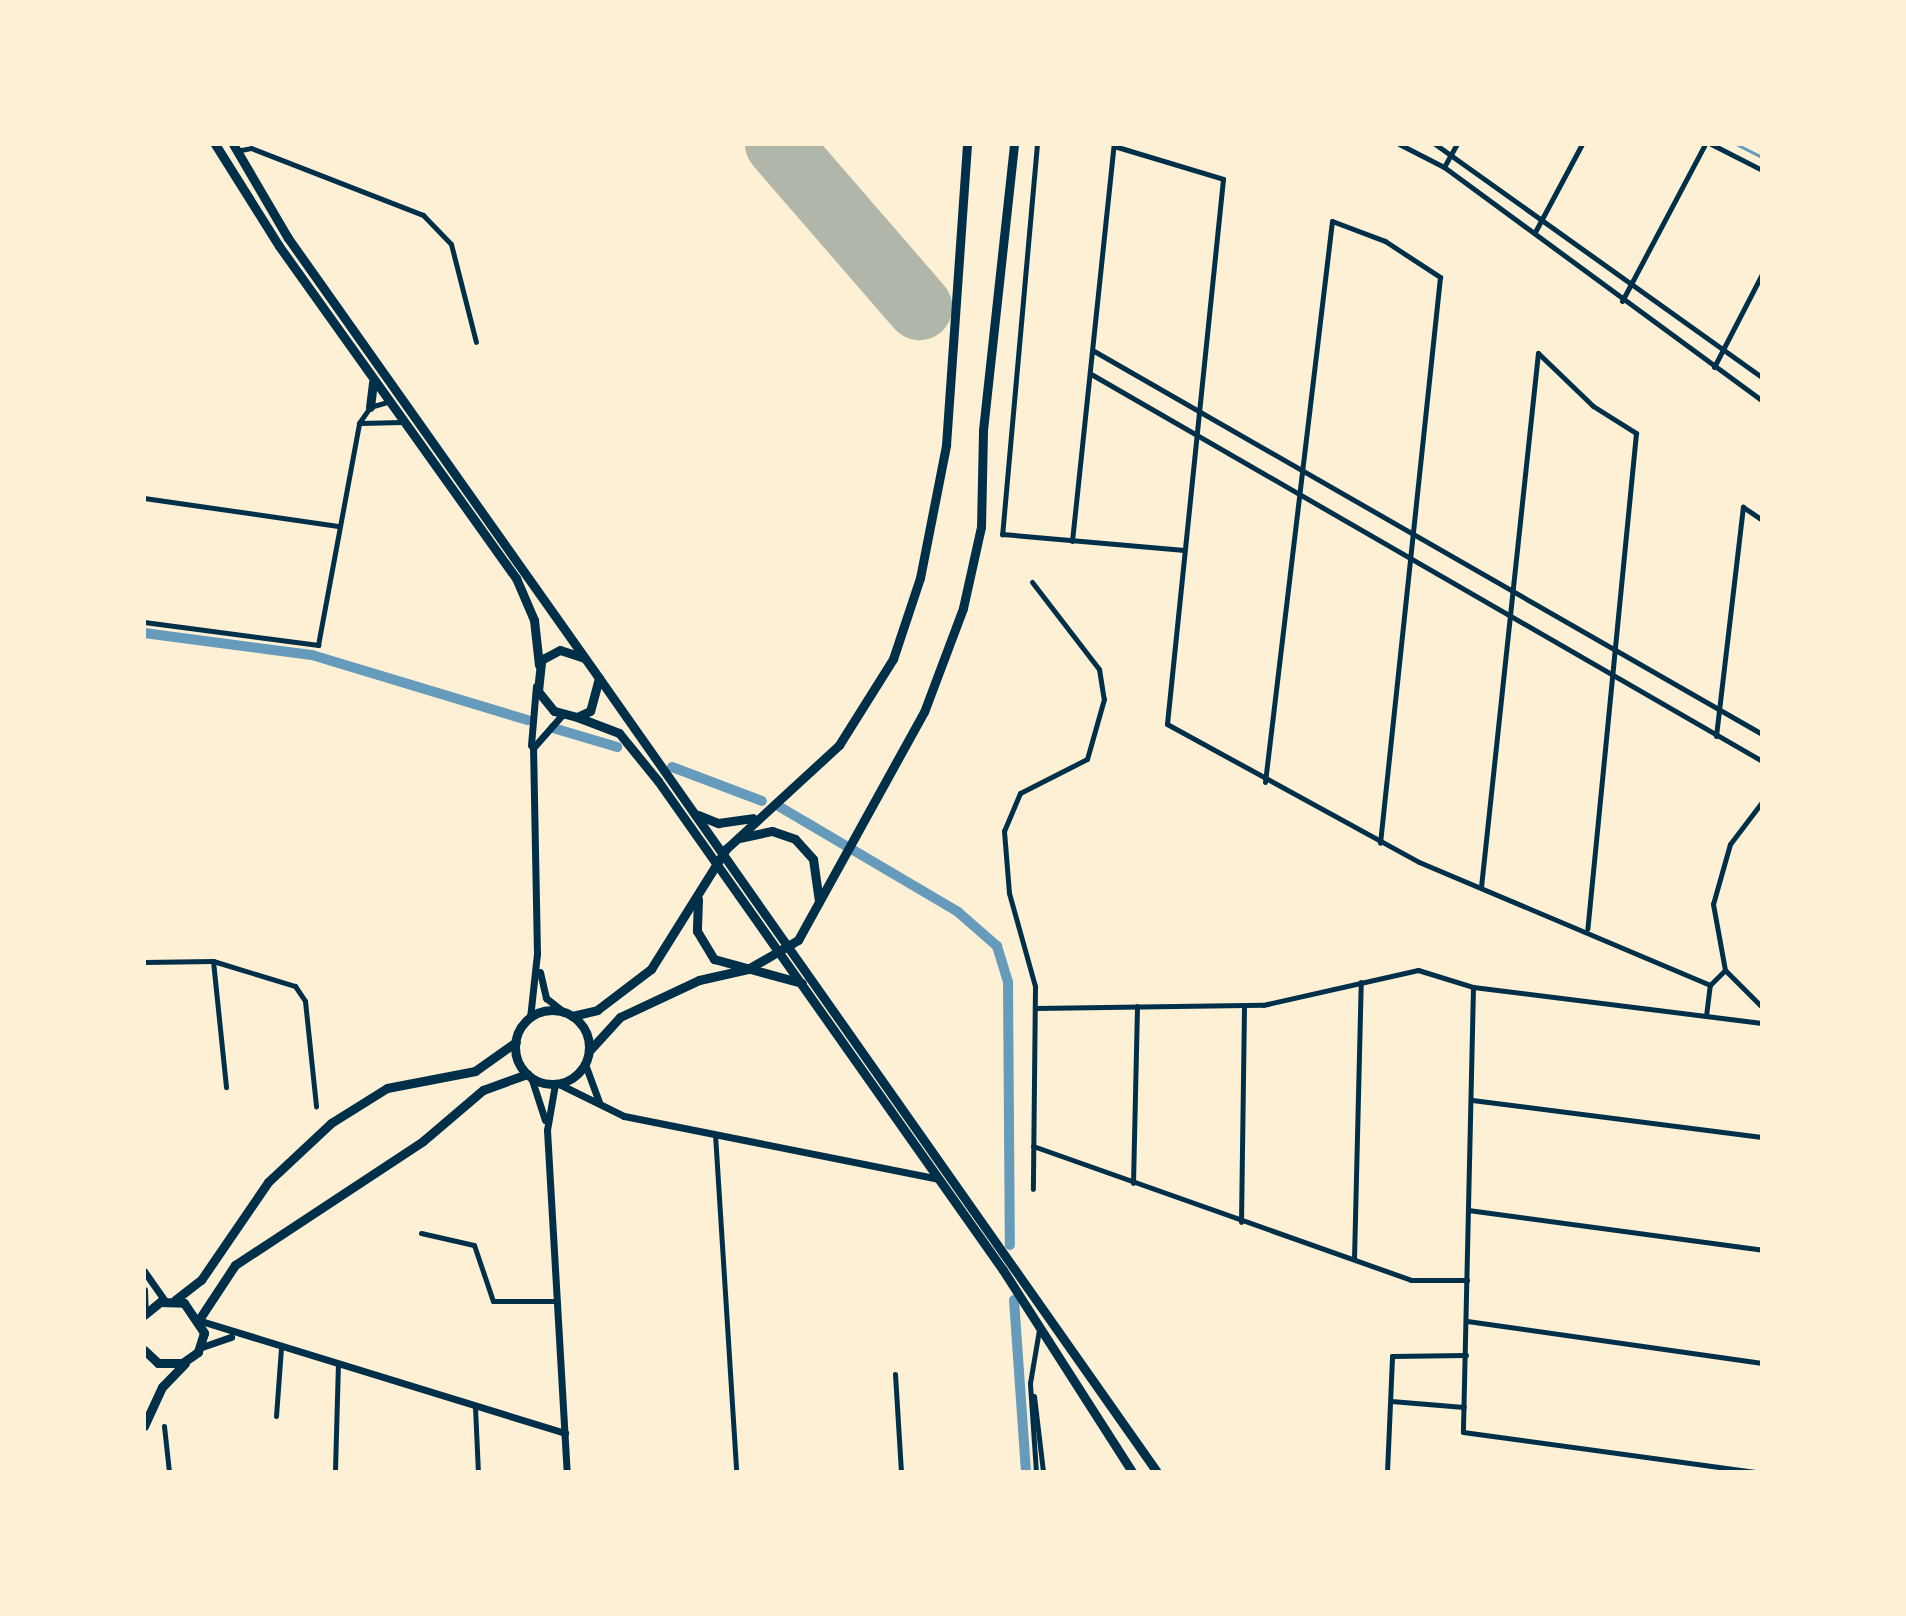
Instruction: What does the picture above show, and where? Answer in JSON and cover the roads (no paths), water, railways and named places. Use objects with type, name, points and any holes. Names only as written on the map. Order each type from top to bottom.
[{"type":"main road","points":[[215,144],[373,382],[516,578],[534,620],[539,665],[537,684],[542,700],[562,715],[577,717],[627,740],[1003,1270],[1132,1472]]},
{"type":"main road","points":[[145,1314],[201,1280],[268,1182],[331,1123],[387,1088],[475,1071],[516,1042],[530,1018],[597,1010],[651,969],[724,852],[753,818],[839,745],[876,692],[909,615],[951,408],[967,144]]},
{"type":"main road","points":[[144,1426],[162,1387],[199,1348],[200,1320],[235,1265],[423,1141],[483,1090],[529,1076],[557,1084],[585,1064],[589,1051],[608,1026],[656,999],[748,969],[781,953],[791,947],[817,910],[864,827],[936,686],[977,554],[1000,239],[1014,144]]},
{"type":"main road","points":[[235,148],[405,406],[698,815],[1157,1472]]},
{"type":"main road","points":[[370,407],[373,382]]},
{"type":"main road","points":[[539,665],[560,650],[584,658]]},
{"type":"main road","points":[[577,717],[596,704],[599,678]]},
{"type":"main road","points":[[698,815],[718,823],[753,818]]},
{"type":"main road","points":[[736,839],[772,831],[803,846],[817,869],[817,910]]},
{"type":"main road","points":[[699,892],[703,947],[722,964],[802,983]]},
{"type":"main road","points":[[568,1014],[589,1051]]},
{"type":"main road","points":[[516,1042],[529,1076]]},
{"type":"main road","points":[[170,1301],[200,1320]]},
{"type":"main road","points":[[144,1350],[165,1365],[187,1361]]},
{"type":"street","points":[[1037,144],[1002,534],[1184,550]]},
{"type":"street","points":[[1399,144],[1444,167],[1535,232],[1622,301],[1762,401]]},
{"type":"street","points":[[1435,144],[1545,218],[1762,377]]},
{"type":"street","points":[[1444,167],[1457,144]]},
{"type":"street","points":[[1535,232],[1582,144]]},
{"type":"street","points":[[1622,301],[1705,144]]},
{"type":"street","points":[[1711,144],[1762,170]]},
{"type":"street","points":[[1072,541],[1114,145],[1223,179],[1167,724],[1265,782],[1380,843],[1587,929],[1710,985]]},
{"type":"street","points":[[235,148],[251,148],[423,215],[451,244],[476,342]]},
{"type":"street","points":[[1265,782],[1297,491],[1332,221],[1385,241],[1440,277],[1380,843]]},
{"type":"street","points":[[1714,367],[1762,274]]},
{"type":"street","points":[[1094,351],[1299,475],[1413,535],[1762,734]]},
{"type":"street","points":[[1481,887],[1507,617],[1538,353],[1593,406],[1636,433],[1587,929]]},
{"type":"street","points":[[1091,374],[1411,555],[1507,617],[1762,761]]},
{"type":"street","points":[[144,622],[318,645],[359,423],[370,407],[387,401],[405,406]]},
{"type":"street","points":[[359,423],[402,422]]},
{"type":"street","points":[[144,498],[338,526]]},
{"type":"street","points":[[1716,736],[1743,507],[1762,520]]},
{"type":"street","points":[[1032,582],[1099,669],[1104,699],[1087,759],[1020,793],[1007,815],[1009,893],[1036,1008],[1033,1189]]},
{"type":"street","points":[[530,1018],[537,954],[532,759],[537,684]]},
{"type":"street","points":[[532,759],[539,735],[562,715]]},
{"type":"street","points":[[1762,802],[1717,875],[1714,927],[1725,970],[1762,1007]]},
{"type":"street","points":[[537,954],[546,998],[568,1014]]},
{"type":"street","points":[[144,962],[213,961],[300,991],[316,1106]]},
{"type":"street","points":[[213,961],[226,1087]]},
{"type":"street","points":[[1036,1008],[1244,1006],[1418,970],[1473,987],[1762,1023]]},
{"type":"street","points":[[1706,1016],[1710,985],[1725,970]]},
{"type":"street","points":[[1354,1259],[1361,982]]},
{"type":"street","points":[[1473,987],[1463,1432],[1755,1472]]},
{"type":"street","points":[[1133,1183],[1137,1006]]},
{"type":"street","points":[[1241,1222],[1244,1006]]},
{"type":"street","points":[[585,1064],[603,1107]]},
{"type":"street","points":[[529,1076],[547,1130],[567,1472]]},
{"type":"street","points":[[547,1130],[557,1084],[603,1107],[715,1134],[939,1179]]},
{"type":"street","points":[[1472,1100],[1762,1137]]},
{"type":"street","points":[[715,1134],[736,1472]]},
{"type":"street","points":[[1033,1146],[1411,1280],[1467,1280]]},
{"type":"street","points":[[1468,1210],[1762,1250]]},
{"type":"street","points":[[421,1233],[474,1245],[493,1301],[557,1301]]},
{"type":"street","points":[[144,1271],[170,1301]]},
{"type":"street","points":[[144,1294],[145,1314]]},
{"type":"street","points":[[200,1320],[241,1337],[338,1363],[565,1433]]},
{"type":"street","points":[[1467,1321],[1762,1363]]},
{"type":"street","points":[[1036,1472],[1030,1383],[1039,1326]]},
{"type":"street","points":[[199,1348],[241,1337]]},
{"type":"street","points":[[276,1416],[281,1348]]},
{"type":"street","points":[[1387,1472],[1392,1356],[1466,1355]]},
{"type":"street","points":[[335,1470],[338,1363]]},
{"type":"street","points":[[895,1374],[901,1472]]},
{"type":"street","points":[[1030,1383],[1043,1472]]},
{"type":"street","points":[[1391,1401],[1464,1407]]},
{"type":"street","points":[[475,1407],[478,1472]]},
{"type":"street","points":[[164,1426],[169,1472]]},
{"type":"waterway","points":[[1736,144],[1762,157]]},
{"type":"waterway","points":[[144,633],[312,655],[527,720]]},
{"type":"waterway","points":[[553,728],[617,747]]},
{"type":"waterway","points":[[672,767],[762,801]]},
{"type":"waterway","points":[[780,807],[958,912],[997,946],[1008,982],[1010,1245]]},
{"type":"waterway","points":[[1014,1300],[1026,1472]]}]
